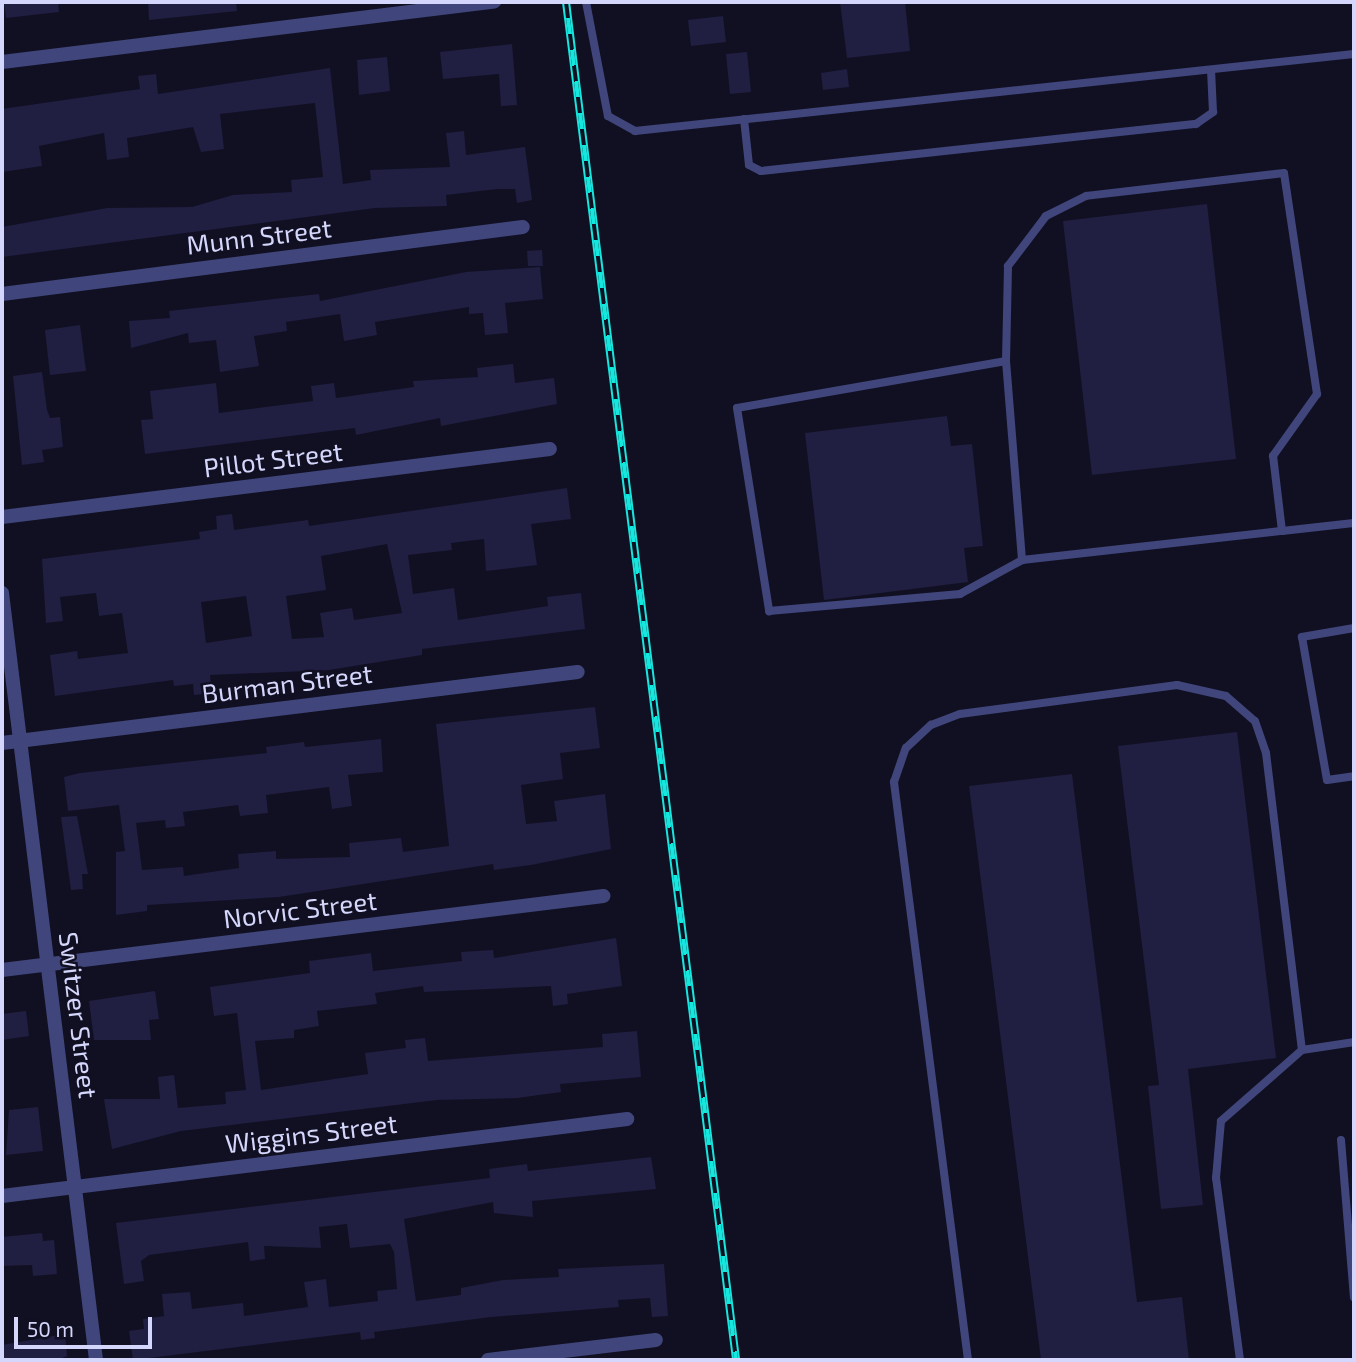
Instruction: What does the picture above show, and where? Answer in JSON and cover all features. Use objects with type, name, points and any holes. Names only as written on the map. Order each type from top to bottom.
[{"type":"street","points":[[2,62],[494,2]]},
{"type":"street","name":"Munn Street","points":[[2,293],[523,228]]},
{"type":"street","name":"Pillot Street","points":[[2,517],[550,449]]},
{"type":"street","name":"Switzer Street","points":[[2,593],[96,1360]]},
{"type":"street","name":"Burman Street","points":[[2,743],[578,672]]},
{"type":"street","name":"Norvic Street","points":[[2,970],[603,895]]},
{"type":"street","name":"Wiggins Street","points":[[2,1196],[627,1119]]},
{"type":"street","points":[[488,1360],[656,1340]]},
{"type":"lane","points":[[586,2],[608,116],[635,131],[1354,54]]},
{"type":"lane","points":[[744,119],[749,165],[761,171],[1196,124],[1213,112],[1211,70]]},
{"type":"lane","points":[[1023,560],[1006,361],[1008,266],[1046,216],[1086,195],[1284,173],[1317,394],[1273,456],[1282,531]]},
{"type":"lane","points":[[1006,361],[737,408],[769,611],[960,594],[1023,560],[1354,523]]},
{"type":"lane","points":[[1354,628],[1302,636],[1327,780],[1354,776]]},
{"type":"lane","points":[[968,1360],[894,782],[906,748],[931,725],[960,714],[1177,685],[1226,696],[1255,721],[1266,753],[1302,1049]]},
{"type":"lane","points":[[1240,1360],[1216,1178],[1221,1121],[1302,1049],[1354,1042]]},
{"type":"lane","points":[[1341,1140],[1354,1297]]},
{"type":"building","points":[[4,2],[58,2],[59,12],[6,18]]},
{"type":"building","points":[[148,2],[236,2],[237,11],[149,20]]},
{"type":"building","points":[[840,2],[905,2],[910,51],[847,58]]},
{"type":"building","points":[[723,16],[726,42],[691,46],[688,20]]},
{"type":"building","points":[[512,44],[517,105],[501,106],[499,74],[443,79],[440,52]]},
{"type":"building","points":[[747,52],[751,92],[730,94],[726,54]]},
{"type":"building","points":[[387,57],[390,91],[359,95],[357,60]]},
{"type":"building","points":[[330,68],[343,184],[371,180],[370,170],[450,167],[446,133],[464,131],[466,155],[525,147],[532,200],[517,203],[515,189],[497,189],[446,195],[447,206],[375,208],[2,257],[2,227],[107,208],[192,207],[233,195],[292,192],[291,180],[323,177],[315,103],[220,114],[224,149],[201,152],[193,127],[127,138],[129,157],[107,160],[104,133],[39,146],[42,166],[2,172],[2,109],[140,89],[138,76],[156,74],[158,94]]},
{"type":"building","points":[[847,69],[849,87],[823,90],[821,73]]},
{"type":"building","points":[[1207,204],[1236,459],[1092,475],[1063,221]]},
{"type":"building","points":[[542,250],[543,266],[528,266],[527,251]]},
{"type":"building","points":[[540,267],[543,299],[505,303],[508,333],[485,335],[483,313],[469,314],[469,307],[375,322],[377,335],[344,341],[340,314],[286,322],[287,331],[254,336],[259,366],[220,372],[216,340],[189,343],[188,333],[131,348],[129,321],[170,318],[169,311],[319,294],[320,301],[466,272]]},
{"type":"building","points":[[80,325],[86,371],[50,375],[45,330]]},
{"type":"building","points":[[513,364],[515,383],[554,378],[557,404],[441,426],[440,418],[356,435],[355,428],[145,454],[141,420],[153,419],[150,391],[216,383],[219,413],[313,401],[311,386],[334,383],[336,398],[414,387],[413,381],[478,377],[477,368]]},
{"type":"building","points":[[42,372],[47,410],[50,418],[60,417],[63,447],[42,450],[44,462],[22,465],[13,376]]},
{"type":"building","points":[[947,416],[951,446],[972,444],[983,546],[964,548],[968,582],[824,600],[805,433]]},
{"type":"building","points":[[567,488],[571,519],[531,524],[537,565],[486,571],[484,539],[451,543],[452,550],[408,555],[413,594],[454,588],[458,620],[548,606],[547,597],[581,593],[585,629],[422,649],[422,655],[329,670],[210,675],[212,693],[194,695],[193,684],[174,686],[173,680],[55,696],[50,655],[77,651],[78,659],[128,653],[122,613],[99,616],[96,593],[60,597],[63,621],[46,623],[42,559],[200,539],[199,532],[217,529],[216,516],[232,514],[234,530],[308,520],[309,526]],"holes":[[[387,544],[402,613],[354,620],[352,608],[320,613],[324,637],[292,639],[286,596],[326,590],[321,556]],[[246,596],[252,636],[206,643],[201,602]]]},
{"type":"building","points":[[595,707],[600,748],[560,753],[563,779],[521,785],[526,824],[557,821],[554,801],[605,794],[611,849],[531,865],[494,870],[493,864],[279,897],[147,905],[147,911],[116,915],[116,852],[125,851],[119,805],[68,811],[64,777],[80,773],[267,753],[266,747],[304,742],[305,747],[381,739],[383,772],[348,775],[352,806],[332,809],[329,787],[266,795],[268,813],[240,816],[238,805],[183,812],[185,826],[166,828],[165,820],[136,823],[142,870],[183,867],[184,876],[239,868],[238,854],[276,851],[276,859],[350,857],[349,843],[401,838],[403,852],[449,846],[436,724]]},
{"type":"building","points":[[1237,732],[1276,1058],[1188,1069],[1203,1205],[1161,1209],[1148,1086],[1159,1085],[1118,746]]},
{"type":"building","points":[[1072,774],[1137,1302],[1182,1297],[1189,1360],[1041,1360],[969,786]]},
{"type":"building","points":[[77,816],[88,874],[82,874],[83,889],[71,890],[61,817]]},
{"type":"building","points":[[616,938],[622,986],[567,994],[568,1004],[553,1006],[551,986],[424,992],[423,986],[375,993],[377,1004],[317,1011],[319,1026],[294,1030],[294,1038],[255,1041],[261,1090],[368,1074],[365,1053],[406,1048],[405,1040],[425,1038],[428,1061],[603,1047],[602,1034],[637,1031],[641,1077],[560,1084],[561,1092],[517,1098],[437,1100],[181,1131],[112,1149],[104,1099],[160,1099],[158,1077],[174,1075],[178,1108],[226,1104],[225,1092],[246,1090],[237,1013],[214,1016],[210,987],[310,973],[309,961],[371,953],[373,971],[462,961],[461,952],[493,950],[494,958]]},
{"type":"building","points":[[155,991],[159,1019],[149,1020],[151,1040],[94,1040],[89,1001]]},
{"type":"building","points":[[26,1011],[29,1036],[2,1040],[2,1014]]},
{"type":"building","points":[[38,1107],[43,1151],[6,1155],[9,1110]]},
{"type":"building","points":[[651,1157],[656,1189],[532,1201],[533,1217],[494,1213],[493,1202],[404,1219],[416,1301],[461,1295],[461,1288],[503,1280],[559,1277],[558,1269],[664,1264],[668,1316],[652,1317],[650,1298],[618,1300],[619,1307],[491,1317],[374,1332],[375,1338],[361,1340],[360,1332],[133,1360],[129,1331],[144,1329],[143,1319],[164,1316],[162,1294],[190,1292],[192,1309],[243,1303],[244,1316],[308,1307],[304,1282],[326,1279],[329,1307],[378,1301],[377,1291],[397,1289],[394,1252],[390,1244],[350,1248],[347,1224],[319,1227],[321,1248],[264,1246],[265,1259],[250,1261],[248,1242],[149,1255],[141,1261],[144,1281],[124,1284],[116,1223],[490,1178],[489,1169],[527,1164],[528,1171]]},
{"type":"building","points":[[42,1233],[43,1241],[54,1240],[57,1274],[33,1276],[32,1265],[2,1266],[2,1237]]},
{"type":"building","points":[[65,1334],[67,1356],[57,1360],[2,1360],[2,1345]]},
{"type":"railway","points":[[566,2],[736,1360]]}]
